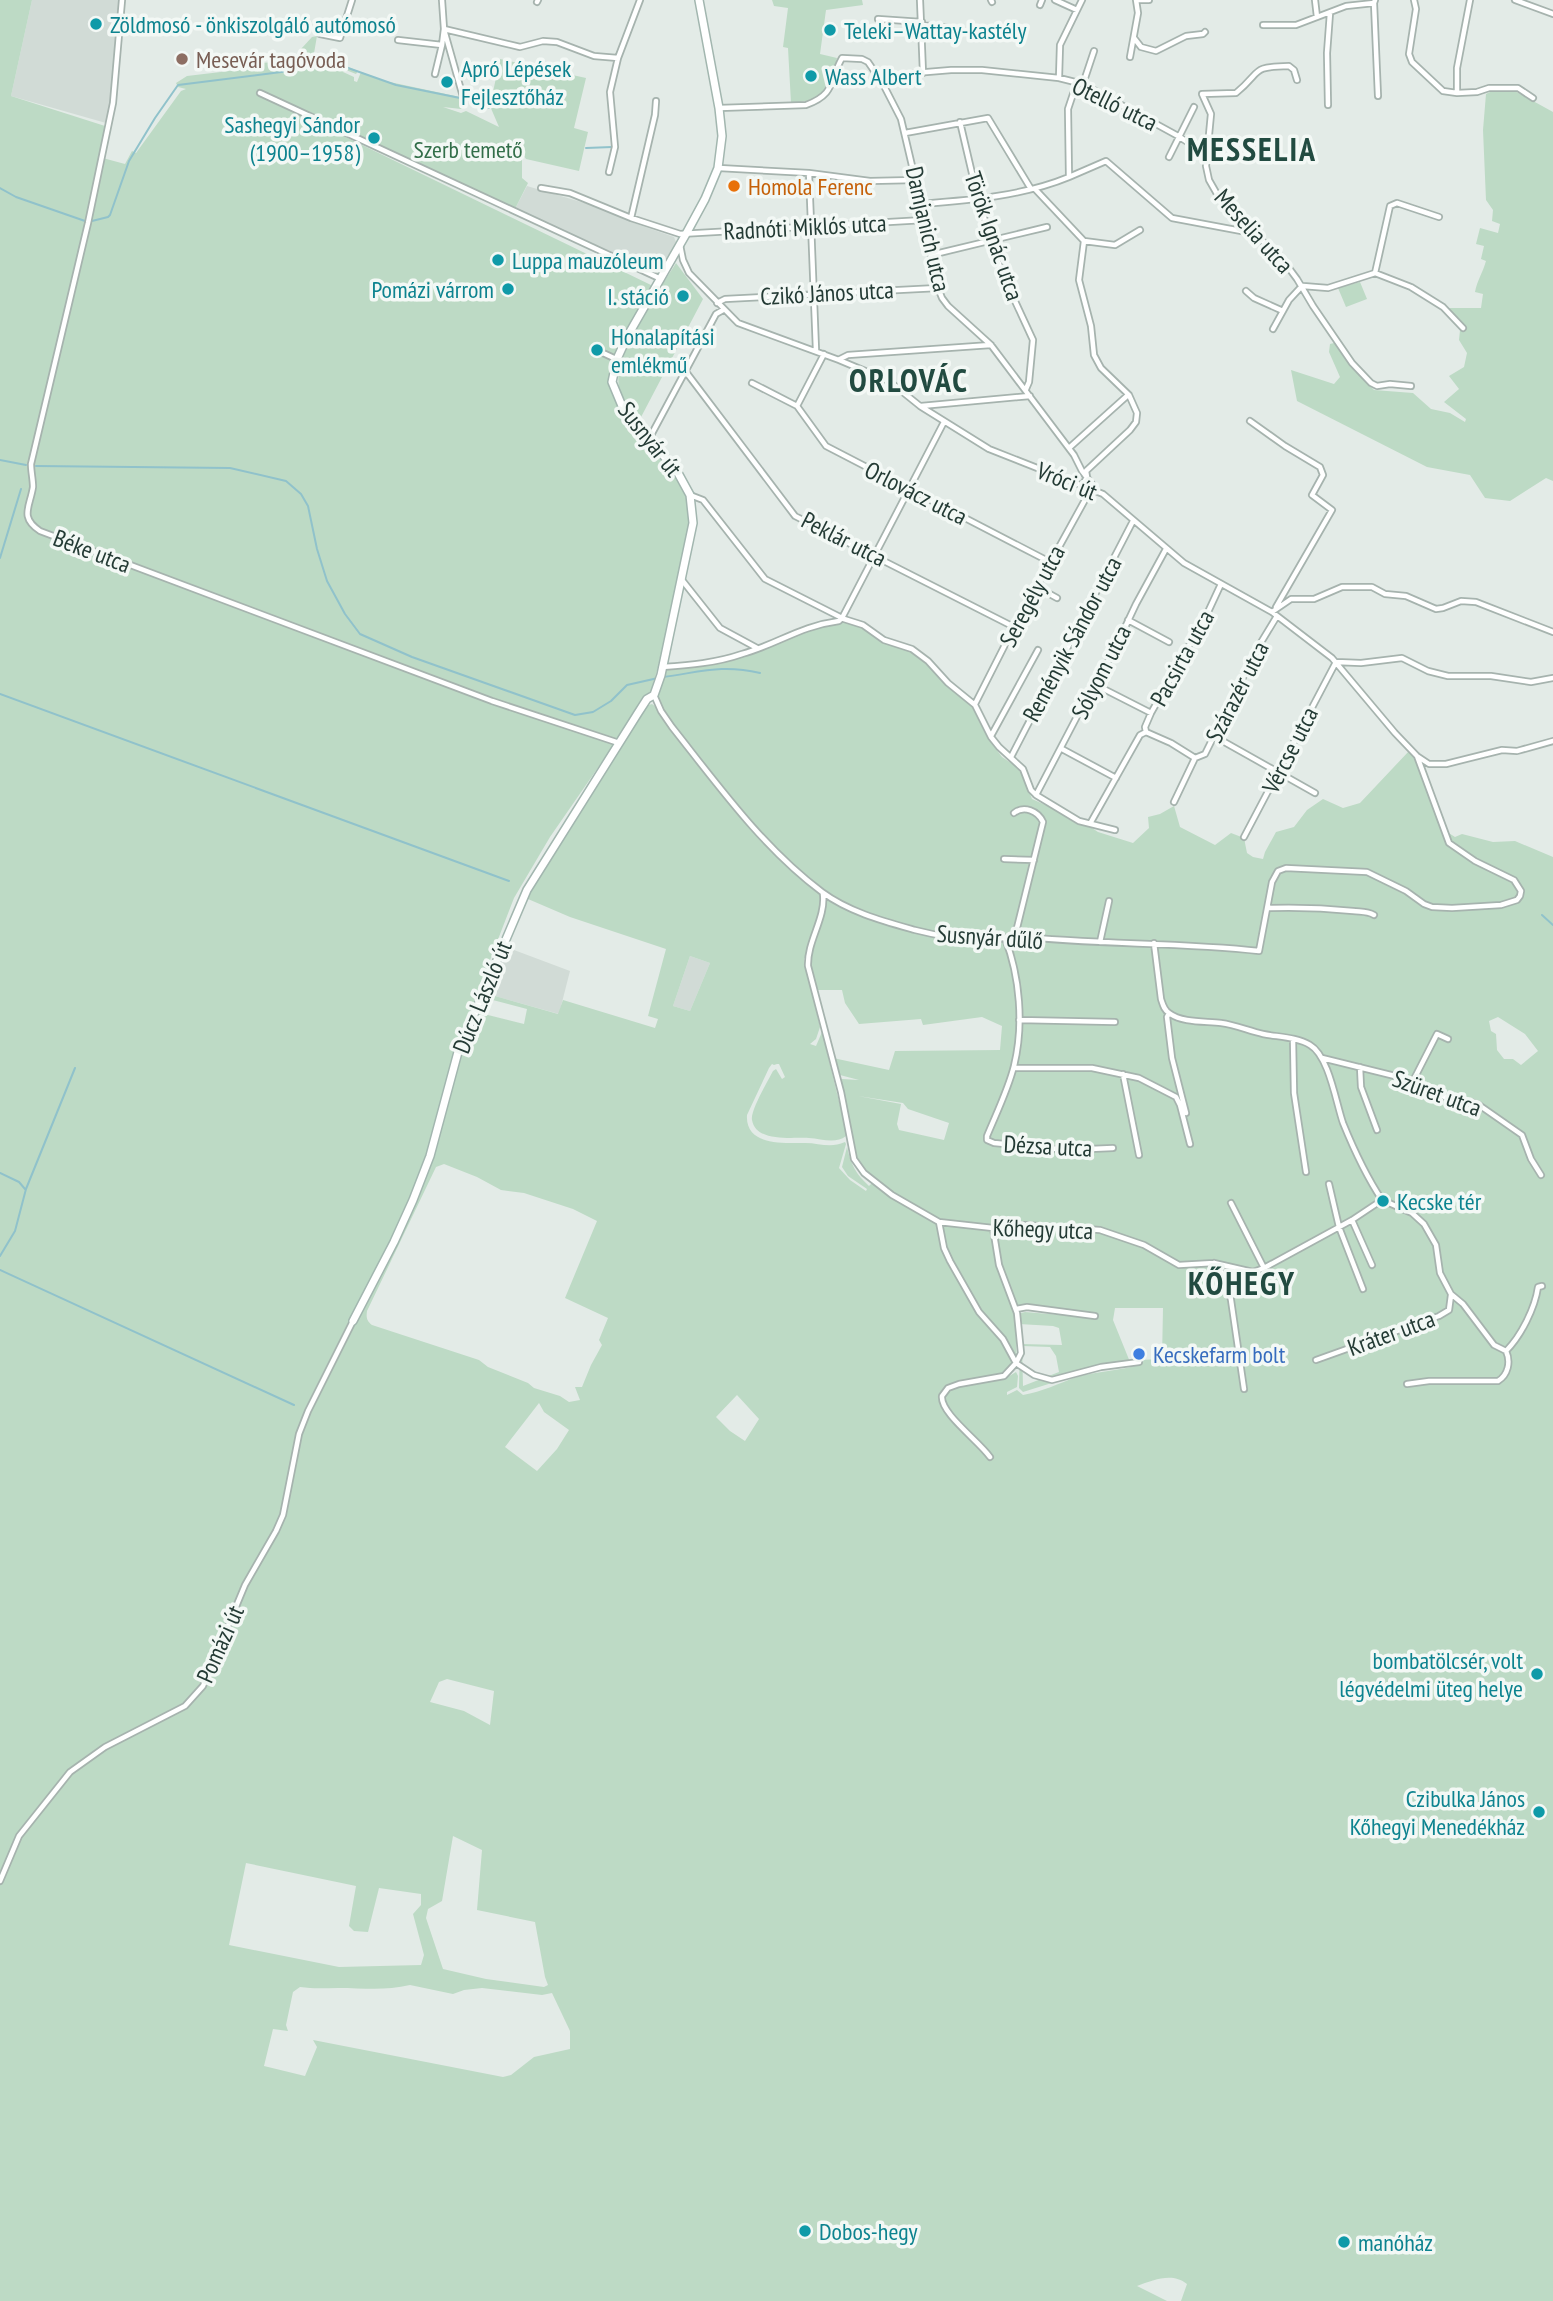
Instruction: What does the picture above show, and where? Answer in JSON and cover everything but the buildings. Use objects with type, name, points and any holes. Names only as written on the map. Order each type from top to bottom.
[{"type":"street","name":"Béke utca","points":[[122,0],[113,103],[32,464],[33,484],[27,514],[30,525],[138,569],[492,701],[619,743]]},
{"type":"street","points":[[320,34],[340,38],[352,0]]},
{"type":"street","points":[[435,74],[444,29],[442,0]]},
{"type":"street","points":[[609,172],[615,147],[610,92],[618,58],[640,0]]},
{"type":"street","name":"Susnyár út","points":[[654,695],[661,675],[693,523],[690,495],[678,473],[622,406],[615,391],[612,373],[627,337],[705,199],[718,168],[722,136],[719,108],[699,0]]},
{"type":"street","points":[[920,0],[923,73]]},
{"type":"street","points":[[1055,0],[1077,10]]},
{"type":"street","points":[[1059,78],[1060,45],[1082,0]]},
{"type":"street","points":[[1130,57],[1138,13],[1136,0],[1149,0]]},
{"type":"street","points":[[1315,0],[1317,17]]},
{"type":"street","points":[[1414,0],[1416,9],[1409,54],[1412,62],[1443,91],[1457,93],[1489,88],[1518,88],[1533,98]]},
{"type":"street","points":[[1457,93],[1457,68],[1469,0]]},
{"type":"street","points":[[1515,0],[1553,14]]},
{"type":"street","points":[[1263,25],[1296,24],[1354,4],[1374,1],[1378,96]]},
{"type":"street","points":[[1328,105],[1327,53],[1330,13]]},
{"type":"street","points":[[878,19],[958,29]]},
{"type":"street","points":[[444,29],[520,47],[549,40],[594,56],[618,58]]},
{"type":"street","points":[[444,29],[463,97]]},
{"type":"street","points":[[1134,38],[1141,47],[1156,51],[1186,36],[1205,32]]},
{"type":"street","points":[[398,40],[442,45]]},
{"type":"street","points":[[1069,177],[1068,109],[1094,51]]},
{"type":"street","name":"Damjanich utca","points":[[719,108],[806,105],[818,99],[831,87],[842,58],[862,59],[869,64],[901,119],[938,288],[948,306],[991,345],[1026,389],[1097,491]]},
{"type":"street","name":"Meselia utca","points":[[1297,80],[1294,70],[1289,66],[1264,66],[1239,92],[1202,94],[1211,114],[1206,154],[1209,180],[1217,194],[1253,234],[1277,252],[1352,363],[1371,383],[1377,386],[1411,386]]},
{"type":"street","name":"Otelló utca","points":[[883,84],[908,75],[982,70],[1059,78],[1080,83],[1206,154]]},
{"type":"street","points":[[260,93],[661,279]]},
{"type":"street","points":[[631,218],[656,101]]},
{"type":"street","points":[[1169,157],[1194,107]]},
{"type":"street","points":[[905,133],[988,118],[1033,189],[1084,241],[1115,245],[1140,230]]},
{"type":"street","name":"Török Ignác utca","points":[[960,122],[978,199],[1002,273],[1032,340],[1026,389]]},
{"type":"street","points":[[921,204],[978,199],[1033,189],[1107,162],[1172,218],[1253,234]]},
{"type":"street","points":[[718,168],[809,173],[870,181],[916,180]]},
{"type":"street","points":[[809,173],[816,351]]},
{"type":"street","name":"Radnóti Miklós utca","points":[[541,188],[570,193],[631,218],[680,234],[924,220]]},
{"type":"street","points":[[1375,273],[1390,206],[1398,203],[1439,217]]},
{"type":"street","points":[[931,255],[1047,227]]},
{"type":"street","points":[[1082,486],[1087,477],[1086,471],[1134,425],[1137,413],[1129,395],[1101,368],[1094,355],[1091,326],[1079,280],[1084,241]]},
{"type":"street","name":"Vróci út","points":[[680,245],[689,273],[738,323],[889,381],[920,406],[989,449],[1103,494],[1184,563],[1275,612],[1336,662],[1417,756]]},
{"type":"street","points":[[673,257],[683,260]]},
{"type":"street","points":[[1273,329],[1289,300],[1302,286],[1328,288],[1375,273],[1411,287],[1443,307],[1463,328]]},
{"type":"street","name":"Czikó János utca","points":[[717,303],[725,299],[938,288]]},
{"type":"street","points":[[1246,291],[1254,298],[1283,312]]},
{"type":"street","points":[[649,439],[716,314],[723,310]]},
{"type":"street","points":[[839,360],[848,355],[991,345]]},
{"type":"street","points":[[603,353],[617,359]]},
{"type":"street","points":[[797,406],[824,354]]},
{"type":"street","name":"Peklár utca","points":[[686,372],[795,516],[1014,627]]},
{"type":"street","name":"Orlovácz utca","points":[[752,383],[797,406],[826,446],[1050,562]]},
{"type":"street","points":[[1069,449],[1129,395]]},
{"type":"street","points":[[920,406],[1030,396]]},
{"type":"street","name":"Szárazér utca","points":[[1174,802],[1195,758],[1205,754],[1275,612],[1332,510],[1312,495],[1323,475],[1320,467],[1250,421]]},
{"type":"street","points":[[661,675],[758,649],[797,630],[839,621],[944,422]]},
{"type":"street","name":"Seregély utca","points":[[975,705],[1014,627],[1032,601],[1050,562],[1091,489]]},
{"type":"street","points":[[690,495],[703,500],[765,579],[827,611],[863,625],[884,640],[912,649],[928,661],[948,683],[975,705],[991,737],[1023,769],[1031,790],[1036,795],[1079,821],[1115,830]]},
{"type":"street","name":"Reményik Sándor utca","points":[[1011,757],[1133,521]]},
{"type":"street","name":"Sólyom utca","points":[[1036,795],[1166,549]]},
{"type":"street","points":[[681,580],[720,628],[758,649]]},
{"type":"street","name":"Pacsirta utca","points":[[1146,732],[1144,727],[1151,713],[1221,584]]},
{"type":"street","points":[[1037,587],[1057,598]]},
{"type":"street","points":[[1275,612],[1291,599],[1314,600],[1342,587],[1372,587],[1385,594],[1406,596],[1436,608],[1461,601],[1476,602],[1553,632]]},
{"type":"street","points":[[827,611],[829,622]]},
{"type":"street","points":[[1128,620],[1169,642]]},
{"type":"street","points":[[991,737],[1038,650]]},
{"type":"street","points":[[1336,662],[1361,663],[1402,658],[1428,671],[1448,676],[1491,676],[1531,682],[1553,678]]},
{"type":"street","name":"Vércse utca","points":[[1244,837],[1336,662]]},
{"type":"street","points":[[1094,684],[1151,713]]},
{"type":"street","name":"Dúcz László út","points":[[353,1321],[413,1200],[429,1156],[458,1052],[525,894],[647,699],[654,695]]},
{"type":"street","name":"Susnyár dűlő","points":[[654,695],[672,727],[763,840],[823,893],[877,920],[951,938],[1015,936],[1058,941],[1154,943],[1259,951],[1268,908]]},
{"type":"street","points":[[1091,822],[1140,735],[1146,732],[1195,758]]},
{"type":"street","points":[[1215,733],[1219,739],[1315,793]]},
{"type":"street","points":[[1417,756],[1429,764],[1446,764],[1502,750],[1517,751],[1553,741]]},
{"type":"street","points":[[1062,749],[1116,778]]},
{"type":"street","points":[[1374,915],[1368,911],[1337,908],[1268,908],[1273,879],[1278,871],[1286,868],[1367,872],[1406,891],[1424,904],[1452,908],[1505,905],[1520,897],[1521,891],[1514,880],[1475,861],[1449,843],[1417,756]]},
{"type":"street","points":[[1014,813],[1026,808],[1042,820],[1015,936]]},
{"type":"street","points":[[1004,859],[1034,860]]},
{"type":"street","name":"Kőhegy utca","points":[[823,893],[823,906],[809,950],[808,966],[841,1092],[854,1159],[864,1173],[892,1195],[939,1222],[993,1228],[1024,1224],[1101,1230],[1144,1245],[1179,1265],[1214,1263],[1253,1272],[1352,1220],[1382,1200]]},
{"type":"street","points":[[1100,942],[1109,901]]},
{"type":"street","points":[[1005,938],[1014,968],[1019,1020],[1019,1041],[1014,1068],[1092,1068],[1139,1078],[1176,1097],[1186,1113]]},
{"type":"street","points":[[1154,943],[1161,999],[1168,1013],[1172,1058],[1190,1144]]},
{"type":"street","name":"Szüret utca","points":[[1168,1013],[1293,1039],[1311,1045],[1322,1060],[1413,1081],[1450,1100],[1479,1105],[1522,1135],[1531,1160],[1541,1175]]},
{"type":"street","points":[[1019,1020],[1115,1022]]},
{"type":"street","points":[[1413,1081],[1437,1034],[1447,1039]]},
{"type":"street","points":[[1293,1039],[1295,1104],[1306,1172]]},
{"type":"street","points":[[1322,1060],[1335,1092],[1342,1120],[1367,1178],[1382,1200],[1412,1213],[1429,1231],[1436,1245],[1440,1273],[1451,1294],[1463,1304],[1494,1345],[1506,1351],[1509,1357],[1507,1372],[1498,1381],[1407,1384]]},
{"type":"street","points":[[1360,1067],[1361,1087],[1377,1130]]},
{"type":"street","name":"Dézsa utca","points":[[1014,1068],[987,1140],[1067,1150],[1113,1148]]},
{"type":"street","points":[[1123,1074],[1139,1155]]},
{"type":"street","points":[[1329,1184],[1339,1227],[1363,1289]]},
{"type":"street","points":[[1231,1203],[1264,1268]]},
{"type":"street","points":[[1352,1220],[1372,1265]]},
{"type":"street","points":[[939,1222],[944,1248],[950,1261],[979,1312],[1003,1339],[1016,1363],[1034,1375],[1052,1380],[1101,1367],[1139,1362]]},
{"type":"street","points":[[990,1457],[975,1438],[947,1413],[942,1406],[942,1396],[948,1388],[959,1384],[1004,1376],[1021,1353],[1016,1309],[999,1265],[993,1228]]},
{"type":"street","points":[[1214,1263],[1225,1277],[1231,1300],[1244,1389]]},
{"type":"street","points":[[1506,1351],[1533,1310],[1538,1287],[1542,1286]]},
{"type":"street","name":"Kráter utca","points":[[1316,1360],[1446,1313],[1450,1307],[1451,1294]]},
{"type":"street","points":[[1016,1309],[1031,1307],[1095,1316]]},
{"type":"street","name":"Pomázi út","points":[[0,1881],[19,1836],[70,1772],[105,1747],[185,1706],[203,1686],[245,1585],[270,1546],[283,1515],[299,1434],[353,1321]]},
{"type":"shaded area","points":[[32,0],[119,0],[106,123],[11,96]]},
{"type":"shaded area","points":[[527,186],[598,207],[674,237],[676,242],[659,274],[655,274],[515,209]]},
{"type":"shaded area","points":[[506,947],[570,971],[559,1014],[488,994]]},
{"type":"shaded area","points":[[690,956],[710,963],[690,1011],[673,1006]]},
{"type":"green space","name":"Szerb temető","points":[[0,0],[32,0],[11,96],[105,126],[99,157],[125,164],[132,151],[136,153],[181,91],[186,89],[178,87],[176,83],[187,76],[246,69],[247,64],[289,61],[300,54],[312,37],[317,36],[313,59],[334,61],[358,71],[356,74],[346,70],[343,72],[354,77],[354,81],[357,82],[361,72],[385,81],[460,97],[464,105],[461,109],[443,107],[461,113],[466,111],[499,127],[490,106],[500,59],[586,78],[574,128],[588,132],[579,171],[526,159],[519,149],[522,154],[522,178],[528,183],[515,209],[419,162],[375,144],[375,141],[257,90],[259,95],[653,286],[613,357],[609,383],[617,405],[684,488],[690,518],[658,667],[651,691],[550,837],[514,898],[455,1051],[460,1055],[466,1040],[475,1042],[467,1038],[483,999],[488,994],[558,1014],[563,1000],[655,1028],[658,1019],[648,1016],[666,949],[570,917],[528,899],[529,891],[646,706],[652,704],[656,707],[654,690],[659,668],[708,663],[744,654],[842,618],[863,625],[884,640],[912,649],[928,661],[971,705],[981,719],[990,741],[1002,757],[1020,769],[1032,799],[1075,823],[1089,826],[1098,832],[1133,843],[1149,828],[1148,817],[1174,806],[1180,827],[1215,845],[1231,833],[1244,838],[1247,853],[1263,859],[1276,832],[1294,827],[1307,810],[1323,799],[1343,808],[1360,803],[1409,751],[1417,756],[1444,830],[1455,837],[1462,834],[1493,842],[1515,841],[1553,857],[1553,2301],[1181,2301],[1187,2284],[1169,2278],[1137,2286],[1167,2301],[0,2301]],"holes":[[[810,950],[809,966],[815,990],[842,990],[845,1003],[859,1024],[921,1019],[923,1025],[982,1017],[1002,1026],[1000,1050],[895,1051],[889,1070],[833,1058],[840,1075],[859,1080],[840,1081],[853,1151],[873,1182],[869,1186],[857,1173],[847,1147],[842,1167],[848,1176],[867,1189],[866,1191],[850,1180],[839,1168],[845,1142],[829,1145],[775,1142],[758,1137],[748,1125],[747,1115],[769,1068],[772,1064],[779,1064],[785,1077],[782,1079],[776,1069],[773,1071],[752,1116],[755,1127],[768,1136],[776,1137],[833,1140],[846,1136],[822,1032],[816,1046],[810,1044],[816,1039],[820,1027],[804,959]],[[690,956],[710,963],[690,1011],[673,1006]],[[485,998],[527,1009],[524,1024],[480,1013]],[[1498,1017],[1525,1034],[1538,1051],[1521,1065],[1513,1059],[1504,1059],[1497,1050],[1496,1034],[1491,1031],[1489,1021]],[[858,1096],[903,1103],[908,1109],[949,1123],[944,1140],[899,1130],[897,1124],[901,1104]],[[444,1164],[501,1190],[524,1193],[573,1209],[597,1221],[565,1298],[608,1318],[599,1340],[602,1345],[582,1387],[575,1387],[580,1400],[569,1402],[488,1367],[479,1360],[372,1325],[367,1319],[367,1311],[436,1167]],[[1012,1307],[1098,1318],[1025,1312],[1017,1314],[1019,1324],[1059,1328],[1062,1345],[1020,1344],[1019,1388],[1023,1392],[1130,1362],[1113,1320],[1115,1308],[1163,1308],[1162,1359],[1138,1360],[1138,1365],[1077,1377],[1023,1395],[1017,1390],[1007,1395],[1007,1392],[1017,1387],[1018,1376],[1016,1372],[1006,1378],[1017,1367],[1015,1315]],[[1022,1346],[1050,1347],[1056,1356],[1059,1372],[1023,1386]],[[737,1395],[759,1419],[745,1441],[716,1417]],[[539,1403],[544,1412],[569,1430],[557,1449],[537,1471],[505,1447]],[[447,1679],[494,1691],[490,1725],[464,1711],[430,1702],[439,1682]],[[453,1836],[482,1850],[477,1910],[535,1922],[548,1985],[544,1987],[486,1979],[443,1969],[426,1918],[428,1909],[442,1901]],[[246,1863],[356,1886],[349,1926],[354,1931],[368,1932],[379,1888],[421,1894],[421,1905],[413,1914],[424,1955],[421,1965],[339,1967],[229,1945]],[[410,1985],[453,1994],[482,1988],[542,1995],[552,1993],[570,2031],[570,2049],[534,2057],[511,2075],[503,2077],[313,2040],[317,2047],[305,2076],[264,2066],[273,2029],[288,2031],[286,2025],[293,1992],[300,1987],[383,1989]]]},
{"type":"green space","points":[[772,0],[862,0],[863,5],[826,10],[820,54],[837,58],[828,85],[818,96],[791,103],[788,48],[783,47],[788,8],[774,6]]},
{"type":"green space","points":[[1513,90],[1553,112],[1553,481],[1546,478],[1510,501],[1485,498],[1470,475],[1427,467],[1297,401],[1291,370],[1334,384],[1340,377],[1329,352],[1330,344],[1334,343],[1352,368],[1374,390],[1413,393],[1431,409],[1450,413],[1465,422],[1466,419],[1444,402],[1459,389],[1449,376],[1464,367],[1467,353],[1459,340],[1460,330],[1454,322],[1460,323],[1449,308],[1481,308],[1483,294],[1475,292],[1486,261],[1481,259],[1484,246],[1476,244],[1480,228],[1498,233],[1500,224],[1492,221],[1493,210],[1486,200],[1483,130],[1486,94]]},
{"type":"green space","points":[[676,263],[703,299],[640,419],[622,396],[619,387],[622,357],[638,323]]},
{"type":"green space","points":[[1360,282],[1367,299],[1346,307],[1338,288]]},
{"type":"waterway","points":[[92,221],[110,215],[129,161],[178,85],[289,71],[311,60],[334,63],[396,85],[460,98]]},
{"type":"waterway","points":[[466,99],[475,100],[489,108]]},
{"type":"waterway","points":[[586,148],[612,147]]},
{"type":"waterway","points":[[0,188],[16,197],[85,221]]},
{"type":"waterway","points":[[0,460],[26,465]]},
{"type":"waterway","points":[[36,466],[230,468],[286,481],[301,494],[308,506],[327,581],[345,614],[360,634],[412,657],[575,715],[593,712],[611,701],[627,685],[658,678]]},
{"type":"waterway","points":[[0,558],[21,489]]},
{"type":"waterway","points":[[663,677],[723,669],[760,673]]},
{"type":"waterway","points":[[0,694],[509,881]]},
{"type":"waterway","points":[[1542,915],[1553,925]]},
{"type":"waterway","points":[[0,1256],[15,1231],[26,1189],[75,1068]]},
{"type":"waterway","points":[[0,1173],[19,1182],[25,1189]]},
{"type":"waterway","points":[[0,1270],[294,1405]]},
{"type":"place","name":"Zöldmosó - önkiszolgáló autómosó","points":[[96,24]]},
{"type":"place","name":"Teleki–Wattay-kastély","points":[[830,30]]},
{"type":"place","name":"Mesevár tagóvoda","points":[[182,59]]},
{"type":"place","name":"Wass Albert","points":[[811,76]]},
{"type":"place","name":"Apró Lépések Fejlesztőház","points":[[447,82]]},
{"type":"place","name":"Sashegyi Sándor (1900–1958)","points":[[374,138]]},
{"type":"place","name":"Homola Ferenc","points":[[734,186]]},
{"type":"place","name":"Luppa mauzóleum","points":[[498,260]]},
{"type":"place","name":"Pomázi várrom","points":[[508,289]]},
{"type":"place","name":"I. stáció","points":[[683,296]]},
{"type":"place","name":"Honalapítási emlékmű","points":[[597,350]]},
{"type":"place","name":"Kecske tér","points":[[1383,1201]]},
{"type":"place","name":"Kecskefarm bolt","points":[[1139,1354]]},
{"type":"place","name":"bombatölcsér, volt légvédelmi üteg helye","points":[[1537,1674]]},
{"type":"place","name":"Czibulka János Kőhegyi Menedékház","points":[[1539,1812]]},
{"type":"place","name":"Dobos-hegy","points":[[805,2231]]},
{"type":"place","name":"manóház","points":[[1344,2242]]},
{"type":"district","name":"MESSELIA","points":[[1252,149]]},
{"type":"district","name":"ORLOVÁC","points":[[909,380]]},
{"type":"district","name":"KŐHEGY","points":[[1242,1283]]}]
